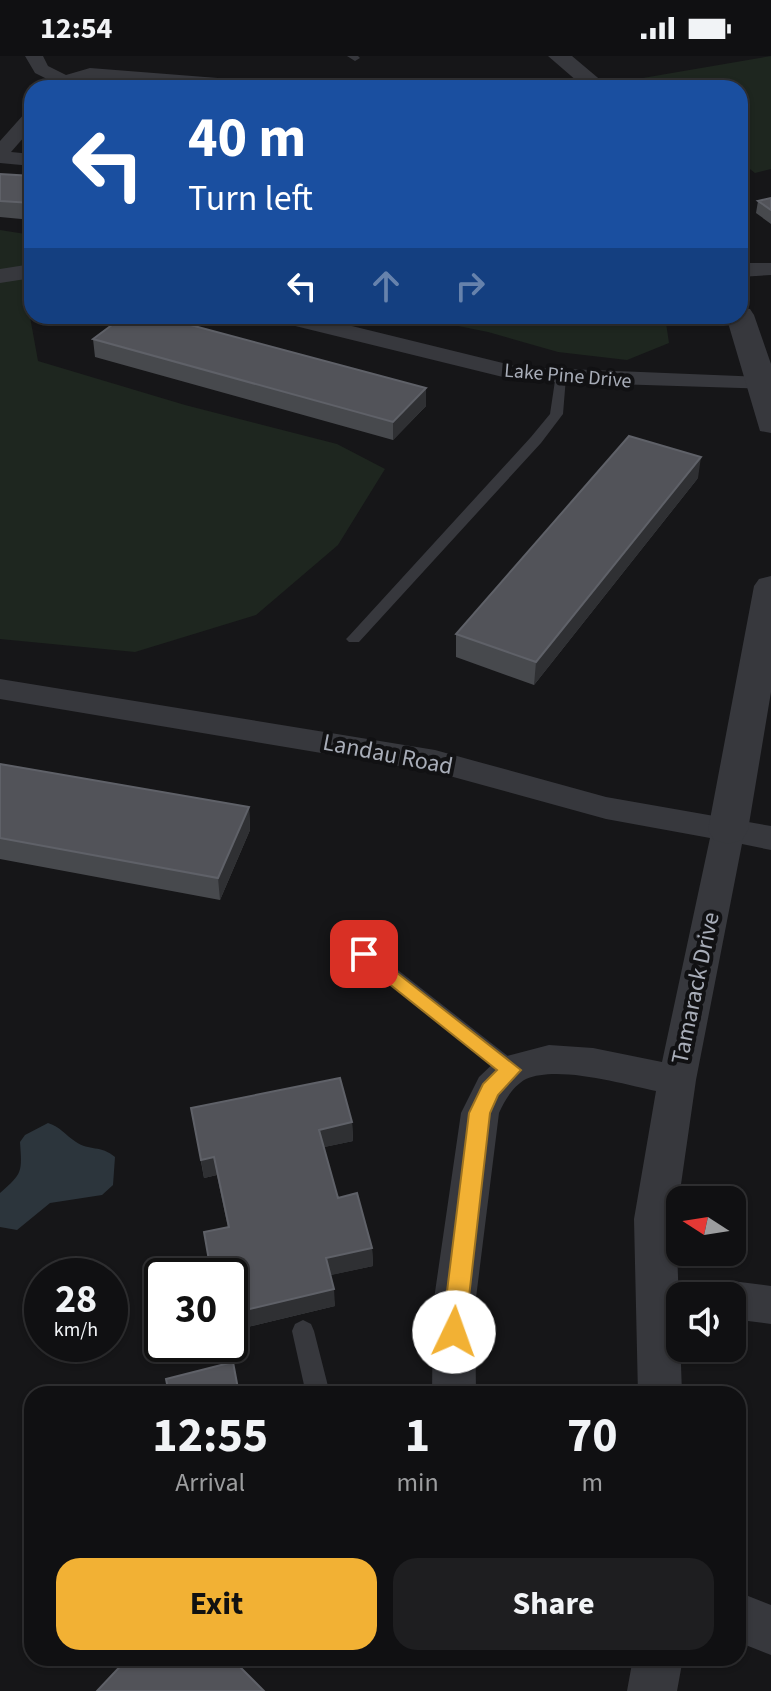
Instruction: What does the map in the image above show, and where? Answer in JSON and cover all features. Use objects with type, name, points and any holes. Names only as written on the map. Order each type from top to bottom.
[{"type":"street","points":[[34,56],[41,69],[55,80]]},
{"type":"street","points":[[69,56],[90,73]]},
{"type":"street","points":[[559,56],[589,80]]},
{"type":"street","points":[[73,80],[90,73],[179,80]]},
{"type":"street","points":[[0,155],[24,126]]},
{"type":"street","points":[[0,155],[24,159]]},
{"type":"street","points":[[748,270],[771,269]]},
{"type":"street","points":[[0,276],[24,272]]},
{"type":"street","name":"Lake Pine Drive","points":[[316,324],[519,374],[763,384]]},
{"type":"street","points":[[743,324],[763,384],[771,424]]},
{"type":"street","name":"Tamarack Drive","points":[[666,1286],[655,1219],[677,1080],[728,830],[771,586]]},
{"type":"street","name":"Landau Road","points":[[0,689],[435,761],[606,808],[771,838]]},
{"type":"street","points":[[454,1386],[454,1306],[480,1113],[490,1090],[511,1070],[546,1058],[677,1080]]},
{"type":"street","points":[[746,1302],[771,1305]]},
{"type":"street","name":"Tamarack Drive","points":[[661,1386],[666,1322]]},
{"type":"street","points":[[746,1620],[771,1630]]},
{"type":"street","points":[[652,1691],[657,1666]]},
{"type":"lane","points":[[354,639],[536,440],[556,414],[560,377]]},
{"type":"lane","points":[[364,954],[511,1070]]},
{"type":"lane","points":[[303,1331],[316,1386]]},
{"type":"shaded area","points":[[771,56],[771,169],[755,173],[748,167],[748,80],[637,79]]},
{"type":"shaded area","points":[[0,230],[24,234],[24,324],[31,324],[38,361],[185,405],[337,444],[385,469],[338,545],[256,615],[135,652],[0,639]]},
{"type":"shaded area","points":[[448,324],[666,324],[669,343],[627,360],[558,352]]},
{"type":"shaded area","points":[[48,1123],[81,1145],[115,1157],[113,1185],[102,1195],[50,1203],[17,1230],[0,1227],[0,1193],[19,1171],[20,1142],[25,1135]]},
{"type":"building","points":[[0,174],[24,176],[24,202],[0,201]]},
{"type":"building","points":[[771,198],[771,210],[758,201]]},
{"type":"building","points":[[113,324],[187,324],[426,388],[393,422],[93,339]]},
{"type":"building","points":[[629,436],[701,457],[536,662],[456,634]]},
{"type":"building","points":[[0,764],[249,807],[218,878],[0,838]]},
{"type":"building","points":[[340,1078],[352,1122],[319,1130],[338,1198],[357,1193],[372,1248],[326,1258],[334,1289],[248,1309],[248,1258],[209,1258],[204,1232],[229,1227],[214,1157],[201,1160],[191,1108]]},
{"type":"building","points":[[233,1362],[238,1386],[167,1386],[166,1379]]},
{"type":"building","points":[[120,1666],[239,1666],[264,1691],[97,1691]]},
{"type":"route","points":[[364,954],[511,1070],[490,1090],[480,1113],[454,1306],[454,1332]]}]
